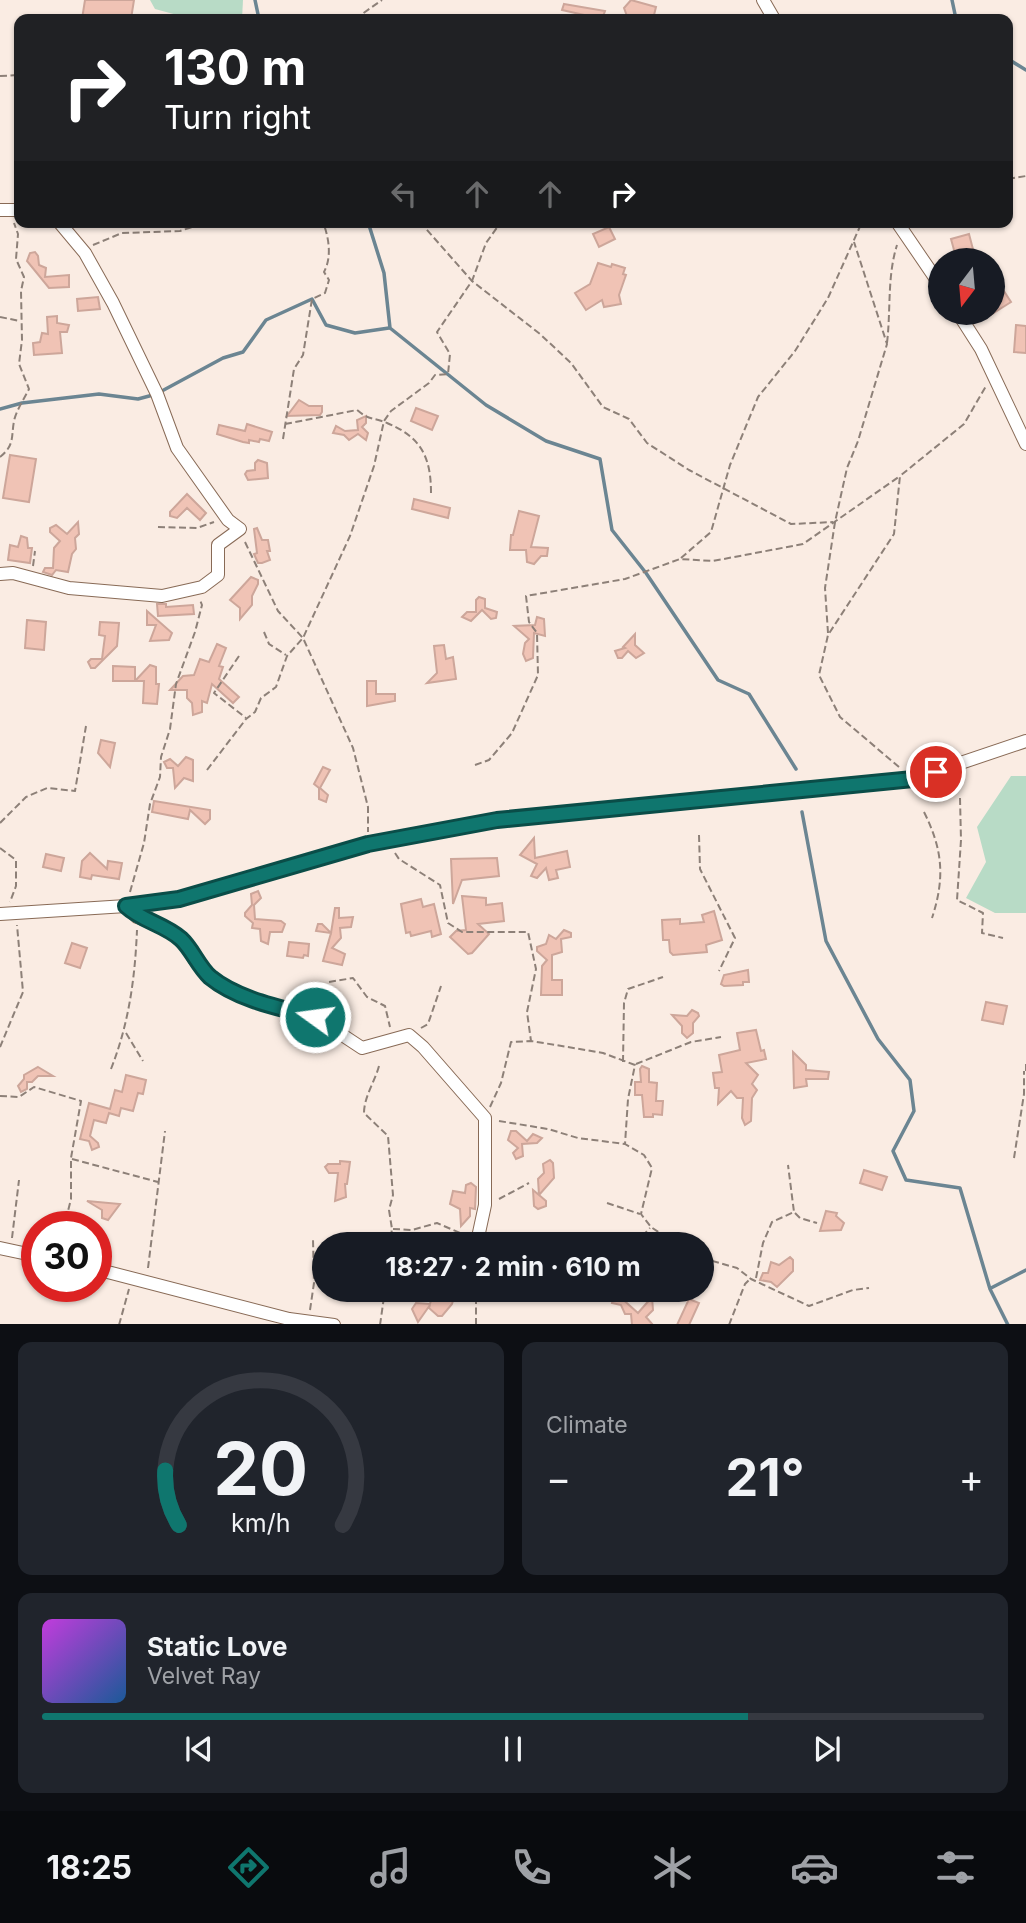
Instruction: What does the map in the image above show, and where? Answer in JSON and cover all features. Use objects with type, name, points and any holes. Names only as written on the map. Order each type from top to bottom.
[{"type":"street","points":[[0,574],[31,578],[69,588],[162,596],[195,590],[218,575],[218,545],[240,529],[228,517],[177,448],[157,394],[113,303],[85,253],[64,228]]},
{"type":"street","points":[[900,228],[928,268]]},
{"type":"street","points":[[965,326],[993,374],[1026,444]]},
{"type":"street","points":[[8,914],[126,906],[179,899],[368,844],[497,820],[913,779],[1026,741]]},
{"type":"street","points":[[126,906],[137,917],[162,926],[183,940],[194,959],[211,977],[234,991],[273,1007],[315,1017],[362,1048],[409,1035],[423,1047],[485,1118],[485,1205],[480,1232]]},
{"type":"street","points":[[112,1273],[289,1319],[329,1324]]},
{"type":"path","points":[[362,14],[382,0]]},
{"type":"path","points":[[0,457],[8,451],[14,438],[14,421],[29,389],[19,364],[21,290],[24,277],[16,259],[18,234],[16,228]]},
{"type":"path","points":[[85,253],[96,241],[122,233],[187,228]]},
{"type":"path","points":[[283,439],[294,369],[303,355],[312,299],[325,293],[329,280],[324,272],[329,262],[325,228]]},
{"type":"path","points":[[425,228],[472,281],[540,334],[571,363],[603,407],[628,419],[648,443],[723,488],[791,524],[835,522]]},
{"type":"path","points":[[207,771],[246,719],[255,712],[261,698],[276,687],[287,656],[303,638],[350,536],[374,466],[384,421],[391,411],[429,383],[435,374],[448,374],[450,354],[437,332],[472,281],[486,243],[497,228]]},
{"type":"path","points":[[475,765],[489,760],[512,733],[538,675],[537,633],[529,622],[526,596],[625,579],[680,559],[711,533],[730,465],[758,397],[795,351],[828,298],[860,228]]},
{"type":"path","points":[[899,228],[890,269],[891,313],[887,344],[858,441],[847,468],[835,522],[825,588],[828,635],[819,675],[840,717],[913,779]]},
{"type":"path","points":[[854,242],[887,344]]},
{"type":"path","points":[[0,317],[22,321]]},
{"type":"path","points":[[680,559],[713,561],[803,544],[900,476],[964,424],[993,374]]},
{"type":"path","points":[[285,424],[357,410],[369,420],[384,421],[415,440],[426,455],[431,470],[430,493]]},
{"type":"path","points":[[828,635],[894,534],[900,476]]},
{"type":"path","points":[[158,527],[197,528],[228,517]]},
{"type":"path","points":[[240,529],[278,611],[303,638],[353,748],[368,807],[368,844]]},
{"type":"path","points":[[31,578],[35,551]]},
{"type":"path","points":[[126,906],[144,843],[150,804],[160,777],[176,684],[202,606],[195,590]]},
{"type":"path","points":[[264,632],[270,644],[287,656]]},
{"type":"path","points":[[239,656],[214,693],[246,719]]},
{"type":"path","points":[[0,823],[26,797],[47,788],[75,791],[86,726]]},
{"type":"path","points":[[960,798],[961,840],[957,900],[983,914],[982,933],[1003,938]]},
{"type":"path","points":[[924,812],[937,838],[939,853],[939,896],[932,918]]},
{"type":"path","points":[[699,835],[700,869],[735,938],[719,971]]},
{"type":"path","points":[[387,840],[399,859],[440,885],[448,923],[462,932],[528,932],[536,969],[527,1012],[531,1041]]},
{"type":"path","points":[[0,848],[16,860],[16,886],[8,914],[23,992],[0,1047]]},
{"type":"path","points":[[111,1069],[125,1032],[136,954],[137,917]]},
{"type":"path","points":[[624,1063],[624,1003],[628,989],[663,977]]},
{"type":"path","points":[[329,982],[353,978],[367,997],[386,1006],[390,1027]]},
{"type":"path","points":[[409,1035],[428,1024],[441,986]]},
{"type":"path","points":[[125,1032],[143,1061]]},
{"type":"path","points":[[641,1214],[652,1168],[644,1155],[625,1144],[578,1138],[548,1129],[485,1118],[501,1083],[511,1042],[531,1041],[603,1054],[635,1065],[691,1042],[721,1037]]},
{"type":"path","points":[[1014,1158],[1026,1064]]},
{"type":"path","points":[[625,1144],[628,1099],[635,1065]]},
{"type":"path","points":[[379,1066],[374,1086],[364,1104],[365,1113],[388,1136],[393,1195],[389,1210],[392,1232]]},
{"type":"path","points":[[0,1096],[19,1097],[34,1087],[81,1101],[71,1158],[72,1199],[69,1211]]},
{"type":"path","points":[[145,1283],[165,1131]]},
{"type":"path","points":[[71,1158],[159,1182]]},
{"type":"path","points":[[788,1165],[794,1212],[800,1218],[817,1223]]},
{"type":"path","points":[[5,1249],[19,1180]]},
{"type":"path","points":[[485,1205],[528,1183]]},
{"type":"path","points":[[607,1203],[641,1214],[658,1232]]},
{"type":"path","points":[[755,1279],[772,1222],[794,1212]]},
{"type":"path","points":[[392,1229],[412,1230],[437,1223],[456,1232]]},
{"type":"path","points":[[646,1232],[651,1227]]},
{"type":"path","points":[[714,1261],[737,1268],[751,1279],[809,1306],[853,1290],[869,1288]]},
{"type":"path","points":[[119,1324],[132,1278]]},
{"type":"path","points":[[729,1324],[745,1284],[751,1279]]},
{"type":"path","points":[[309,1320],[312,1298]]},
{"type":"path","points":[[380,1324],[383,1302]]},
{"type":"path","points":[[476,1302],[476,1324]]},
{"type":"green space","points":[[150,0],[243,0],[242,14],[174,14],[155,9]]},
{"type":"green space","points":[[1011,776],[1026,776],[1026,913],[995,913],[966,898],[986,862],[977,827]]},
{"type":"building","points":[[85,0],[134,0],[132,14],[83,14]]},
{"type":"building","points":[[631,0],[656,7],[654,14],[626,14],[624,8]]},
{"type":"building","points":[[564,4],[605,11],[604,14],[580,14],[562,10]]},
{"type":"building","points":[[610,228],[615,239],[599,247],[593,234]]},
{"type":"building","points":[[969,234],[973,248],[953,248],[951,239]]},
{"type":"building","points":[[35,252],[39,265],[46,268],[45,277],[69,275],[69,287],[49,288],[27,261],[30,253]]},
{"type":"building","points":[[598,263],[625,268],[623,274],[626,275],[619,295],[621,304],[604,307],[602,300],[586,310],[575,293],[590,284]]},
{"type":"building","points":[[1005,293],[1011,302],[1005,306]]},
{"type":"building","points":[[98,297],[100,309],[78,311],[77,299]]},
{"type":"building","points":[[57,316],[57,323],[69,325],[67,332],[60,332],[62,353],[34,355],[33,343],[40,342],[42,333],[48,334],[47,317]]},
{"type":"building","points":[[1016,325],[1026,326],[1026,353],[1014,352]]},
{"type":"building","points":[[299,400],[309,406],[322,406],[322,412],[320,415],[287,416]]},
{"type":"building","points":[[416,408],[438,416],[432,430],[411,421]]},
{"type":"building","points":[[366,416],[366,423],[362,427],[368,433],[366,440],[358,434],[349,440],[344,435],[333,433],[336,426],[345,431],[358,430],[357,420]]},
{"type":"building","points":[[247,424],[272,432],[269,441],[249,440],[249,443],[217,434],[219,425],[245,431]]},
{"type":"building","points":[[10,455],[36,459],[29,502],[3,498]]},
{"type":"building","points":[[258,460],[267,463],[268,478],[248,480],[245,474],[255,470]]},
{"type":"building","points":[[187,494],[206,513],[200,520],[187,508],[177,518],[170,516],[170,512]]},
{"type":"building","points":[[414,499],[450,508],[448,518],[412,509]]},
{"type":"building","points":[[519,511],[539,516],[531,547],[548,548],[547,556],[541,556],[534,564],[527,562],[526,550],[510,550],[511,535]]},
{"type":"building","points":[[78,522],[76,549],[72,554],[68,572],[56,570],[52,575],[43,572],[45,568],[53,568],[54,548],[60,541],[50,532],[50,528],[56,525],[67,534]]},
{"type":"building","points":[[257,528],[262,540],[268,540],[270,551],[267,551],[270,560],[262,563],[258,563],[254,554],[257,553],[254,529]]},
{"type":"building","points":[[21,536],[27,538],[28,548],[32,548],[30,563],[8,560],[10,545],[18,547]]},
{"type":"building","points":[[251,577],[258,580],[258,584],[252,596],[252,605],[240,619],[240,608],[230,600]]},
{"type":"building","points":[[479,597],[485,599],[485,608],[497,612],[496,618],[491,619],[482,610],[471,621],[462,617],[467,612],[476,612],[476,600]]},
{"type":"building","points":[[157,604],[166,604],[166,607],[193,605],[194,614],[158,616]]},
{"type":"building","points":[[147,611],[172,633],[169,640],[150,641],[156,625],[147,625]]},
{"type":"building","points":[[537,617],[544,619],[545,636],[534,633],[533,658],[526,661],[523,654],[525,643],[529,639],[514,626],[535,625]]},
{"type":"building","points":[[27,620],[46,622],[44,650],[25,648]]},
{"type":"building","points":[[100,622],[119,623],[117,646],[95,668],[91,668],[88,662],[91,659],[102,659],[105,636],[99,635]]},
{"type":"building","points":[[635,634],[635,645],[644,653],[636,658],[628,651],[622,658],[618,658],[615,651],[625,648],[623,647]]},
{"type":"building","points":[[217,644],[226,648],[219,666],[223,667],[219,679],[239,697],[233,703],[212,684],[207,703],[202,701],[202,712],[193,715],[187,690],[170,690],[183,676],[194,675],[200,659],[209,662]]},
{"type":"building","points":[[444,645],[446,659],[453,657],[456,679],[427,683],[437,673],[434,646]]},
{"type":"building","points":[[150,665],[156,667],[156,684],[159,684],[157,704],[143,703],[144,681],[135,681]]},
{"type":"building","points":[[113,666],[135,667],[135,681],[113,681]]},
{"type":"building","points":[[367,681],[376,681],[376,694],[395,694],[395,701],[367,706]]},
{"type":"building","points":[[101,740],[115,743],[110,767],[98,753]]},
{"type":"building","points":[[186,757],[193,760],[193,781],[184,778],[175,788],[173,768],[167,768],[164,762],[170,759],[178,766]]},
{"type":"building","points":[[323,767],[330,770],[320,788],[328,795],[326,802],[319,799],[319,788],[314,784]]},
{"type":"building","points":[[154,801],[210,810],[210,819],[205,824],[190,810],[188,819],[152,812]]},
{"type":"building","points":[[534,838],[535,858],[567,851],[570,867],[556,870],[558,878],[549,880],[546,868],[537,878],[531,876],[537,864],[520,855]]},
{"type":"building","points":[[90,853],[107,869],[108,861],[122,863],[119,879],[92,875],[91,879],[80,877],[82,861]]},
{"type":"building","points":[[46,854],[64,858],[61,871],[43,867]]},
{"type":"building","points":[[497,858],[499,876],[462,880],[453,904],[451,859]]},
{"type":"building","points":[[258,891],[261,898],[254,905],[255,919],[281,921],[285,924],[282,932],[270,932],[268,944],[261,941],[260,929],[252,928],[253,923],[245,916],[252,905],[251,894]]},
{"type":"building","points":[[462,896],[486,898],[486,905],[502,903],[504,921],[478,924],[489,934],[468,954],[450,937],[456,931],[466,930]]},
{"type":"building","points":[[421,899],[423,907],[434,904],[441,934],[432,937],[431,931],[411,936],[410,932],[406,933],[401,904]]},
{"type":"building","points":[[335,908],[339,908],[339,918],[353,917],[351,927],[340,928],[341,938],[332,948],[345,954],[342,965],[323,961]]},
{"type":"building","points":[[714,911],[722,940],[706,945],[707,952],[673,955],[670,952],[669,940],[663,940],[662,920],[680,919],[680,924],[704,922],[702,915]]},
{"type":"building","points":[[318,924],[322,924],[331,933],[316,931]]},
{"type":"building","points":[[564,930],[571,933],[571,937],[561,939],[562,952],[552,955],[552,980],[562,980],[562,995],[541,995],[542,966],[547,960],[537,951],[537,947],[546,944],[549,935],[556,939]]},
{"type":"building","points":[[289,942],[309,944],[308,956],[287,956]]},
{"type":"building","points":[[72,943],[87,948],[80,968],[65,963]]},
{"type":"building","points":[[748,970],[749,982],[743,982],[743,985],[721,984],[724,975]]},
{"type":"building","points":[[986,1002],[1007,1006],[1003,1024],[982,1020]]},
{"type":"building","points":[[692,1010],[699,1016],[693,1023],[693,1033],[687,1038],[682,1033],[682,1026],[672,1015],[687,1016]]},
{"type":"building","points":[[756,1030],[761,1051],[764,1050],[766,1059],[746,1063],[758,1075],[752,1084],[757,1090],[752,1098],[751,1121],[745,1125],[742,1118],[743,1098],[737,1098],[731,1091],[718,1104],[719,1088],[715,1088],[713,1073],[722,1072],[719,1055],[740,1050],[737,1033]]},
{"type":"building","points":[[793,1052],[806,1065],[806,1070],[829,1072],[828,1079],[806,1079],[807,1086],[794,1088]]},
{"type":"building","points":[[642,1066],[649,1069],[649,1082],[657,1083],[656,1101],[663,1101],[662,1115],[644,1117],[642,1095],[635,1095],[635,1082],[641,1082]]},
{"type":"building","points":[[38,1067],[53,1076],[38,1076],[32,1082],[27,1082],[27,1089],[21,1092],[18,1086],[24,1075]]},
{"type":"building","points":[[126,1075],[146,1080],[143,1094],[138,1093],[133,1111],[121,1108],[119,1116],[109,1113],[106,1123],[94,1120],[90,1136],[99,1147],[92,1150],[89,1141],[80,1139],[89,1103],[110,1109],[115,1090],[122,1092]]},
{"type":"building","points":[[511,1131],[516,1131],[527,1141],[533,1134],[542,1138],[537,1143],[522,1144],[523,1156],[516,1159],[513,1153],[518,1148],[508,1140]]},
{"type":"building","points":[[550,1160],[553,1163],[554,1178],[539,1195],[538,1179],[544,1173],[543,1164]]},
{"type":"building","points":[[340,1161],[350,1162],[345,1184],[346,1197],[335,1201],[338,1173],[329,1173],[325,1167],[328,1164],[340,1164]]},
{"type":"building","points":[[864,1170],[887,1177],[882,1190],[860,1183]]},
{"type":"building","points":[[471,1183],[476,1187],[475,1209],[470,1208],[470,1216],[461,1226],[460,1209],[450,1204],[453,1191],[465,1193],[466,1185]]},
{"type":"building","points":[[533,1190],[546,1201],[546,1206],[538,1209],[534,1206]]},
{"type":"building","points":[[87,1201],[120,1204],[112,1215],[112,1211],[102,1210]]},
{"type":"building","points":[[826,1211],[837,1213],[836,1216],[844,1223],[841,1230],[820,1231]]},
{"type":"building","points":[[790,1257],[793,1260],[793,1271],[777,1287],[771,1282],[760,1280],[763,1273],[768,1273],[771,1262],[779,1265]]},
{"type":"building","points":[[453,1302],[442,1316],[429,1308],[430,1305],[418,1322],[412,1309],[416,1303]]},
{"type":"building","points":[[626,1302],[638,1313],[648,1302],[652,1302],[653,1310],[646,1317],[652,1324],[632,1324],[631,1314],[625,1314],[621,1305],[612,1303]]},
{"type":"building","points":[[688,1302],[696,1302],[699,1303],[689,1324],[677,1324]]},
{"type":"waterway","points":[[255,0],[258,14]]},
{"type":"waterway","points":[[952,0],[955,14]]},
{"type":"waterway","points":[[1013,62],[1026,70]]},
{"type":"waterway","points":[[370,228],[384,273],[390,328],[486,405],[546,441],[600,459],[612,530],[646,573],[718,680],[749,694],[796,769]]},
{"type":"waterway","points":[[160,392],[223,358],[243,352],[266,320],[312,299],[326,325],[355,333],[389,328]]},
{"type":"waterway","points":[[0,409],[22,403],[99,394],[138,399],[153,395]]},
{"type":"waterway","points":[[802,812],[826,941],[878,1039],[910,1080],[914,1111],[893,1151],[906,1180],[960,1188],[990,1289],[1008,1324]]},
{"type":"waterway","points":[[991,1288],[1026,1270]]},
{"type":"route","points":[[315,1017],[273,1007],[234,991],[211,977],[194,959],[183,940],[162,926],[137,917],[126,906],[179,899],[368,844],[497,820],[913,779],[936,772]]}]
